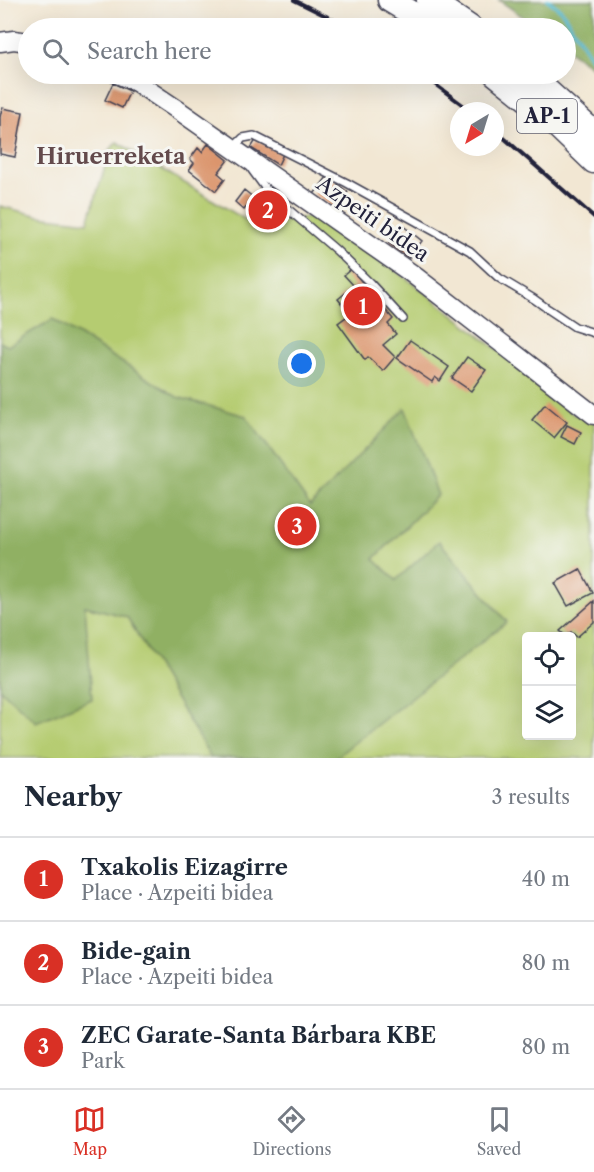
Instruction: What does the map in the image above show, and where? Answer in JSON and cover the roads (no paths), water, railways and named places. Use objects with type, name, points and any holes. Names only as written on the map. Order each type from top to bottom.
[{"type":"highway","points":[[390,0],[420,18]]},
{"type":"highway","points":[[429,0],[455,18]]},
{"type":"highway","name":"AP-1","points":[[508,84],[541,110],[594,161]]},
{"type":"highway","name":"AP-1","points":[[539,84],[594,133]]},
{"type":"main road","points":[[0,42],[18,41]]},
{"type":"main road","name":"Azpeiti bidea","points":[[139,84],[411,273],[594,415]]},
{"type":"lane","points":[[403,319],[336,250],[269,193],[236,152],[243,138],[254,136],[470,251],[499,278],[534,298],[575,327],[594,333]]},
{"type":"waterway","points":[[548,0],[561,10],[566,18]]},
{"type":"waterway","points":[[576,34],[594,62]]},
{"type":"railway","points":[[294,0],[330,18]]},
{"type":"railway","points":[[435,84],[459,102]]},
{"type":"railway","points":[[504,138],[594,217]]},
{"type":"place","name":"Bide-gain","points":[[268,210]]},
{"type":"place","name":"Txakolis Eizagirre","points":[[363,306]]},
{"type":"place","name":"ZEC Garate-Santa Bárbara KBE","points":[[297,526]]},
{"type":"district","name":"Hiruerreketa","points":[[111,156]]}]
